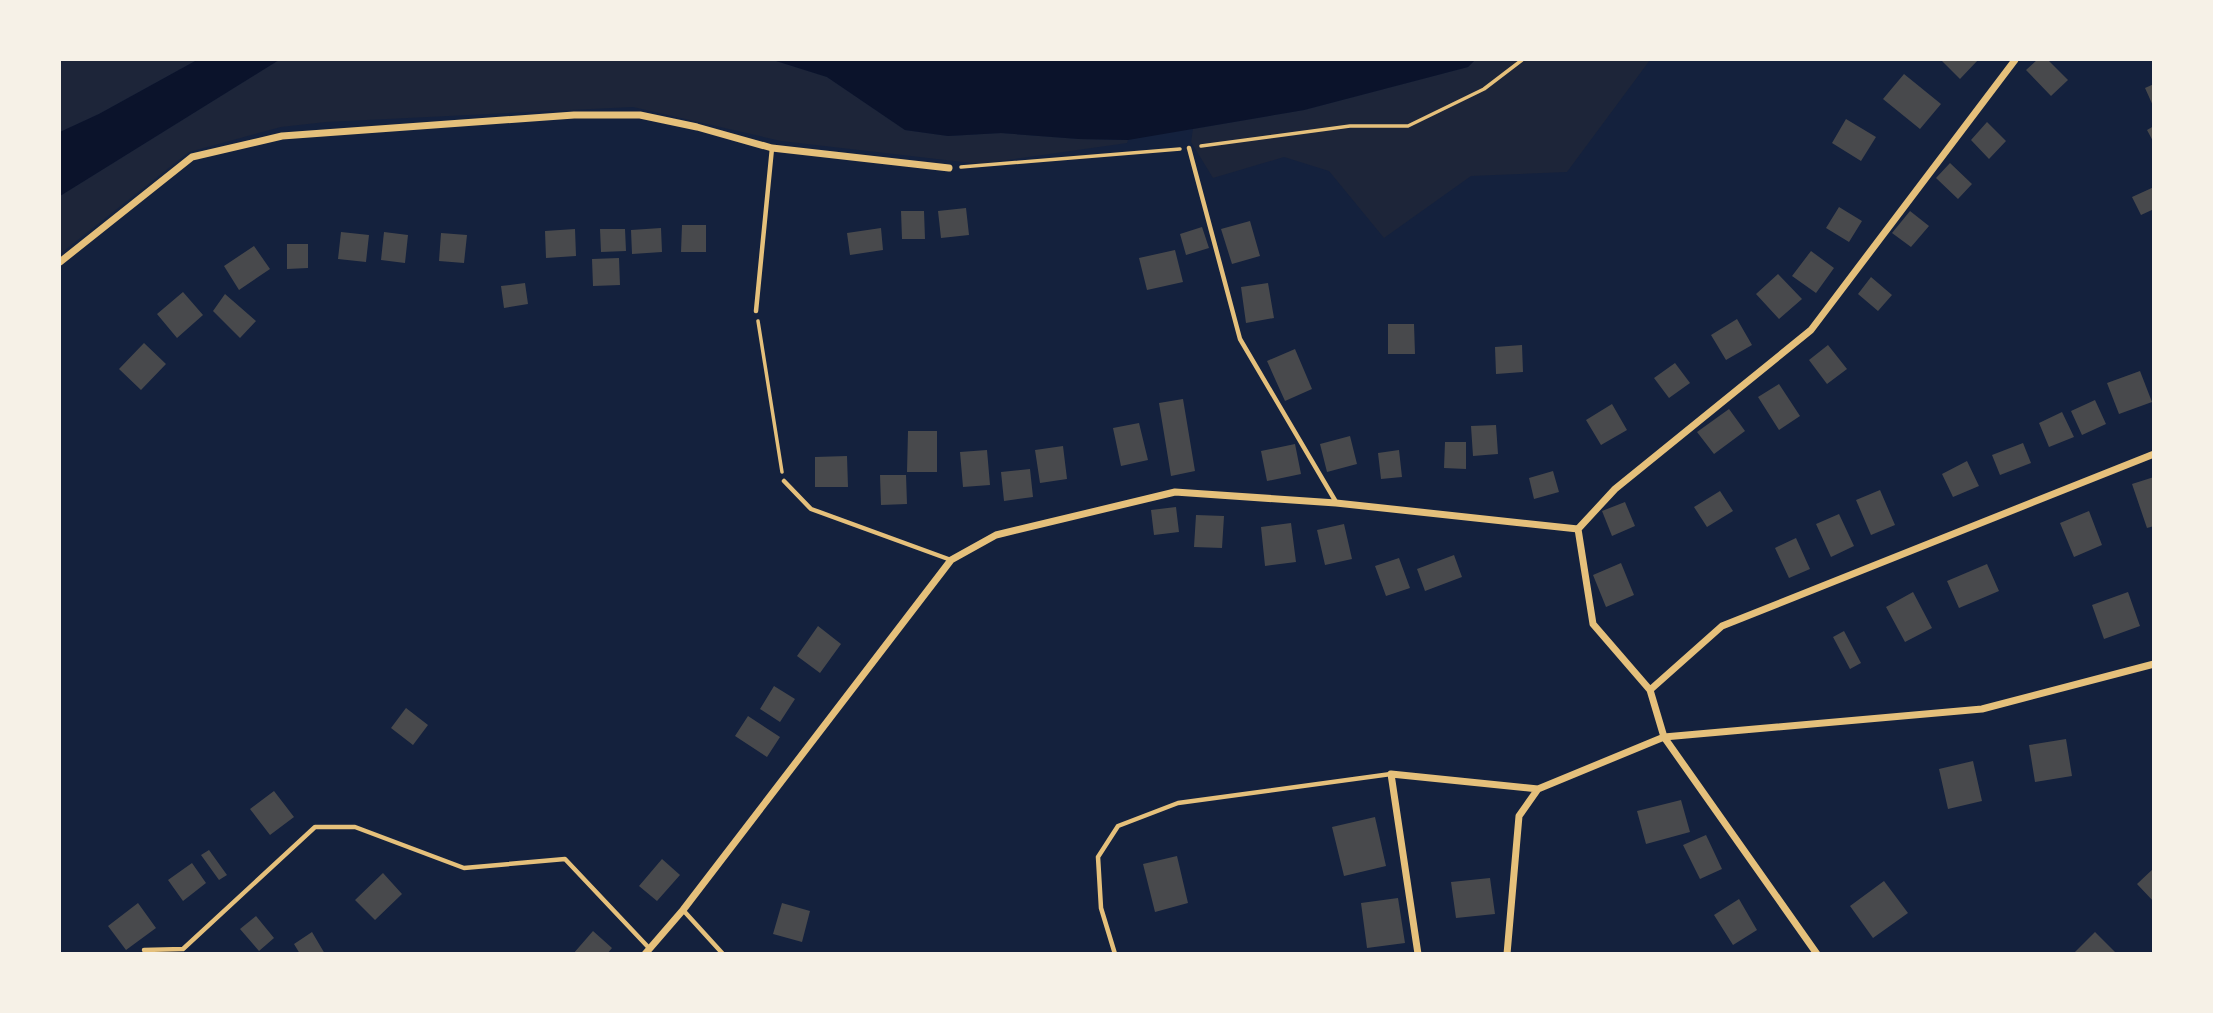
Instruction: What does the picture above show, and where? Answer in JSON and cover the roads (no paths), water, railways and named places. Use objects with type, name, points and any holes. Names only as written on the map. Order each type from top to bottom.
[{"type":"street","points":[[1578,529],[1615,489],[1811,330],[2015,60]]},
{"type":"street","points":[[60,262],[192,157],[282,136],[574,115],[640,115],[697,127],[772,148],[949,168]]},
{"type":"street","points":[[1650,690],[1722,626],[2154,454]]},
{"type":"street","points":[[647,951],[683,910],[951,560],[996,535],[1175,492],[1336,503],[1578,529]]},
{"type":"street","points":[[1578,529],[1593,624],[1650,690],[1664,737],[1817,954]]},
{"type":"street","points":[[1418,954],[1391,774],[1538,789],[1664,737],[1982,709],[2154,664]]},
{"type":"street","points":[[1507,954],[1519,816],[1538,789]]},
{"type":"lane","points":[[756,311],[772,148]]},
{"type":"lane","points":[[1189,148],[1240,339],[1336,503]]},
{"type":"lane","points":[[784,481],[811,509],[951,560]]},
{"type":"lane","points":[[1115,954],[1101,908],[1098,857],[1118,826],[1178,803],[1391,774]]},
{"type":"lane","points":[[144,950],[183,949],[315,827],[355,827],[464,868],[565,859],[647,951]]},
{"type":"lane","points":[[683,910],[723,954]]}]
